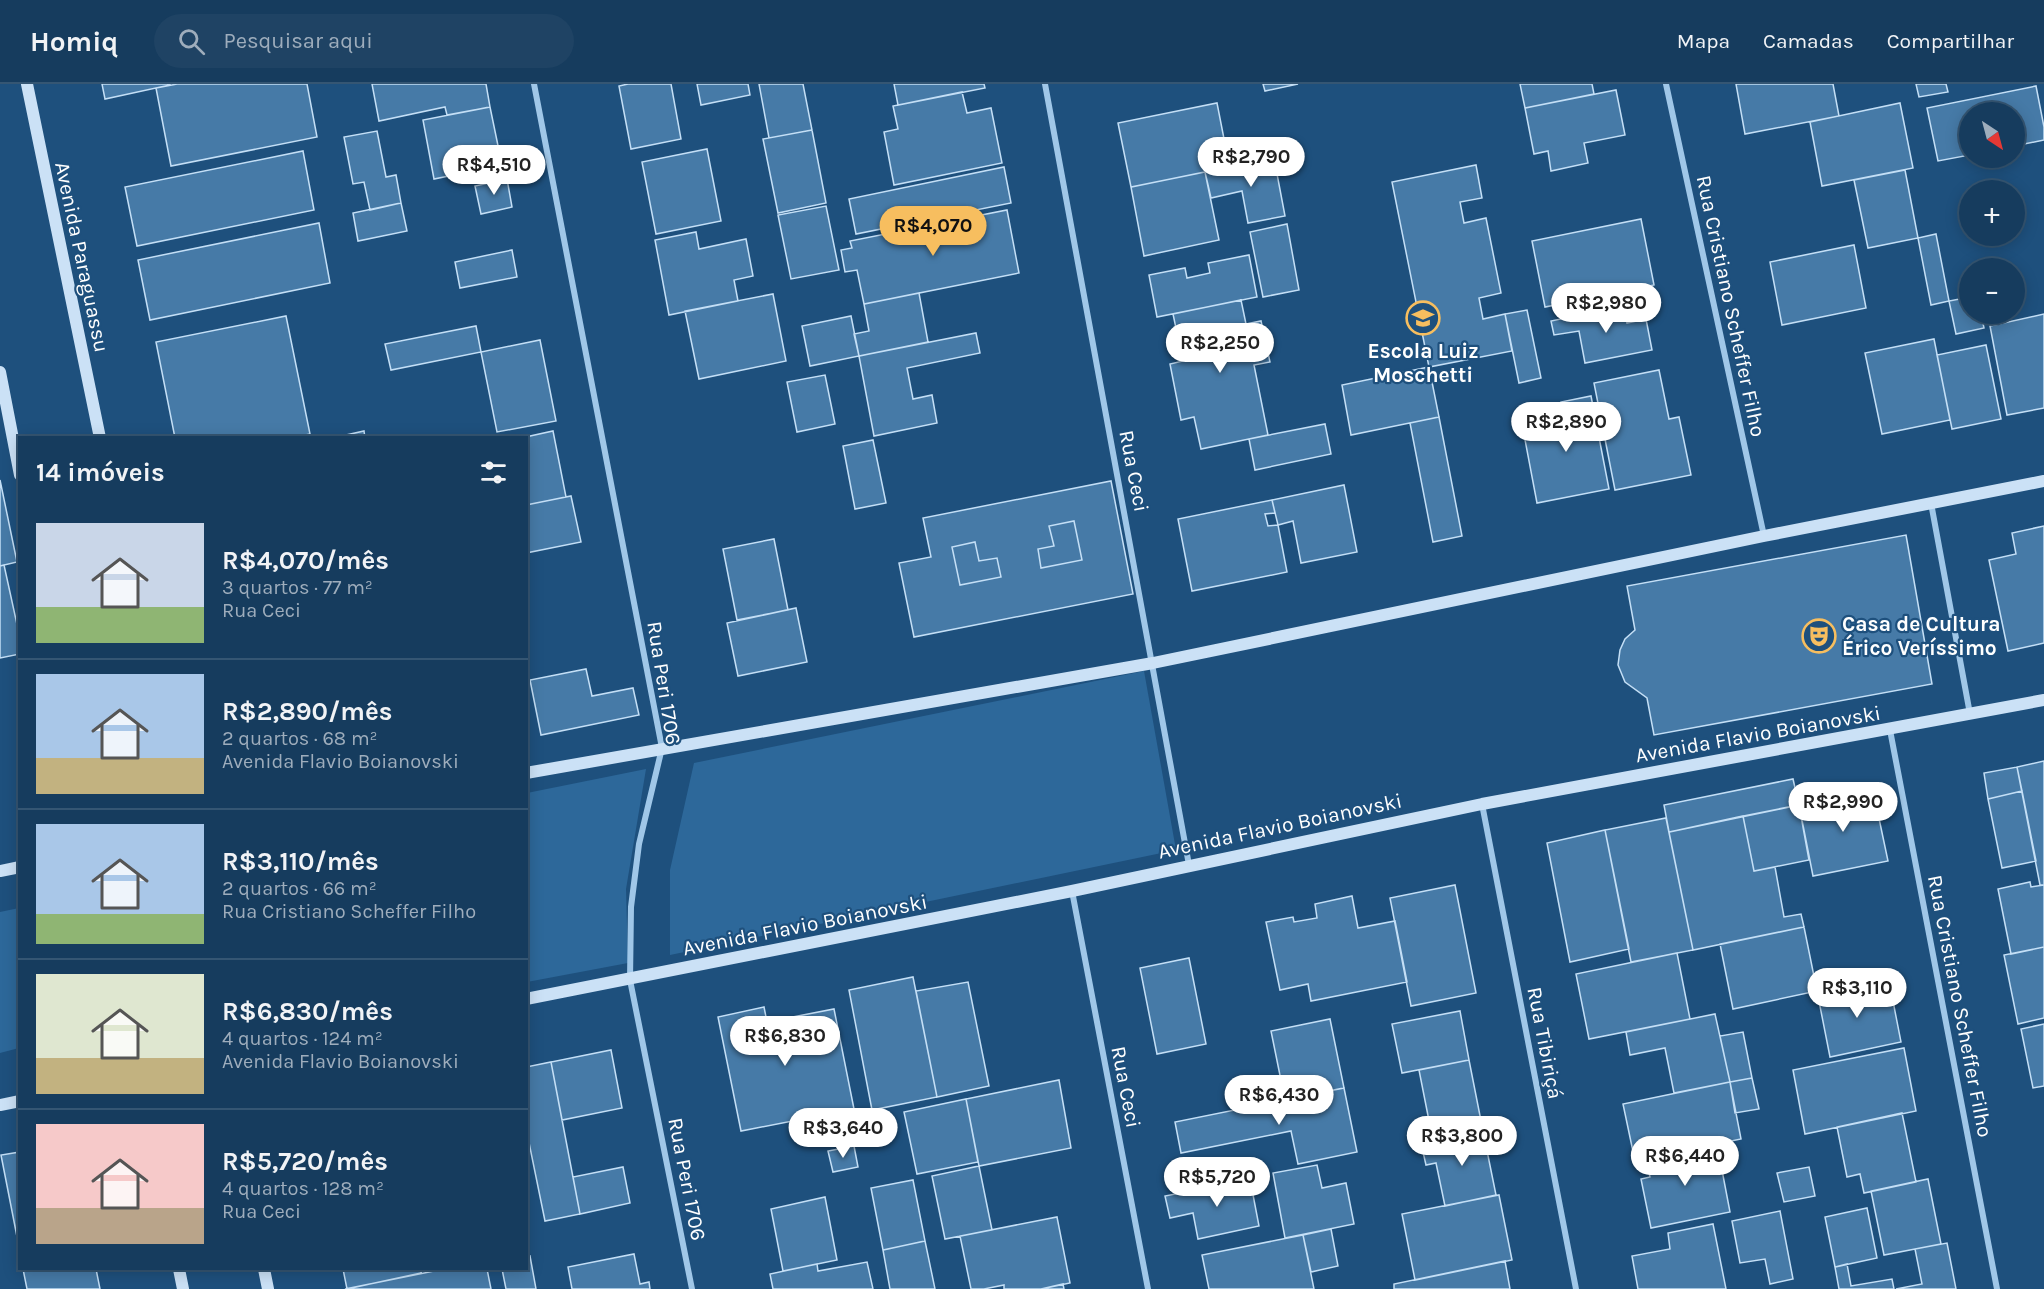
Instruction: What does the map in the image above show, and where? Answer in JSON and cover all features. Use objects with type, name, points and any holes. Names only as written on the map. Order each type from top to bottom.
[{"type":"street","name":"Avenida Paraguassu","points":[[27,84],[100,436]]},
{"type":"street","name":"Rua Peri 1706","points":[[534,84],[662,748],[639,843],[631,908],[630,980],[692,1289]]},
{"type":"street","name":"Rua Ceci","points":[[1045,84],[1189,865]]},
{"type":"street","name":"Rua Cristiano Scheffer Filho","points":[[1666,84],[1764,536]]},
{"type":"street","points":[[0,372],[18,465]]},
{"type":"street","points":[[528,773],[1152,663],[1764,536],[2044,481]]},
{"type":"street","points":[[1931,503],[1970,714]]},
{"type":"street","name":"Avenida Flavio Boianovski","points":[[528,999],[1072,891],[1482,804],[2044,700]]},
{"type":"street","name":"Rua Cristiano Scheffer Filho","points":[[1890,730],[1997,1289]]},
{"type":"street","name":"Rua Tibiriçá","points":[[1482,804],[1576,1289]]},
{"type":"street","points":[[0,871],[18,867]]},
{"type":"street","name":"Rua Ceci","points":[[1072,891],[1148,1289]]},
{"type":"street","points":[[0,1105],[18,1101]]},
{"type":"street","points":[[179,1270],[183,1289]]},
{"type":"street","points":[[264,1270],[268,1289]]},
{"type":"shaded area","points":[[1144,671],[1176,850],[670,955],[670,870],[694,763]]},
{"type":"shaded area","points":[[646,769],[626,889],[628,963],[528,982],[528,793]]},
{"type":"shaded area","points":[[18,908],[18,1048],[0,1053],[0,912]]},
{"type":"building","points":[[102,84],[170,84],[170,85],[105,99]]},
{"type":"building","points":[[177,84],[307,84],[317,137],[171,166],[156,88]]},
{"type":"building","points":[[372,84],[486,84],[490,107],[447,115],[445,107],[379,121]]},
{"type":"building","points":[[671,84],[681,139],[631,149],[619,86]]},
{"type":"building","points":[[697,84],[748,84],[750,95],[701,105]]},
{"type":"building","points":[[759,84],[803,84],[812,130],[769,138]]},
{"type":"building","points":[[894,84],[984,84],[985,88],[898,105]]},
{"type":"building","points":[[1263,84],[1298,84],[1265,91]]},
{"type":"building","points":[[1520,84],[1592,84],[1594,94],[1525,108]]},
{"type":"building","points":[[1736,84],[1833,84],[1839,116],[1745,134]]},
{"type":"building","points":[[1916,84],[1946,84],[1948,92],[1919,97]]},
{"type":"building","points":[[2036,86],[2044,127],[2044,140],[2025,144],[2025,102],[1959,102],[1959,157],[1938,161],[1927,108]]},
{"type":"building","points":[[1616,90],[1625,135],[1584,143],[1588,163],[1551,171],[1548,151],[1534,154],[1525,108]]},
{"type":"building","points":[[962,92],[967,113],[991,108],[1002,163],[894,185],[884,132],[898,129],[893,106]]},
{"type":"building","points":[[1217,103],[1226,149],[1202,155],[1205,172],[1131,187],[1118,123]]},
{"type":"building","points":[[1900,103],[1913,168],[1822,186],[1810,122]]},
{"type":"building","points":[[490,107],[502,165],[434,179],[423,120]]},
{"type":"building","points":[[812,130],[826,203],[778,213],[763,139]]},
{"type":"building","points":[[377,131],[386,177],[396,175],[401,203],[370,210],[364,182],[353,184],[344,137]]},
{"type":"building","points":[[707,149],[721,221],[656,234],[642,162]]},
{"type":"building","points":[[303,151],[314,210],[137,246],[125,187]]},
{"type":"building","points":[[1274,158],[1285,216],[1248,223],[1242,191],[1211,198],[1205,172]]},
{"type":"building","points":[[1476,165],[1482,198],[1460,202],[1464,223],[1486,218],[1501,293],[1479,298],[1483,319],[1505,314],[1512,351],[1429,367],[1392,182]]},
{"type":"building","points":[[1004,167],[1011,203],[856,234],[849,199]]},
{"type":"building","points":[[1905,170],[1918,238],[1868,248],[1854,180]]},
{"type":"building","points":[[1205,172],[1219,240],[1144,256],[1131,187]]},
{"type":"building","points":[[507,179],[512,207],[481,214],[475,186]]},
{"type":"building","points":[[401,203],[407,231],[358,241],[353,213]]},
{"type":"building","points":[[826,206],[839,270],[791,279],[778,215]]},
{"type":"building","points":[[1007,210],[1019,273],[864,304],[857,270],[845,272],[841,250],[852,248],[850,241]]},
{"type":"building","points":[[1641,219],[1654,285],[1545,307],[1532,241]]},
{"type":"building","points":[[319,223],[330,283],[150,320],[138,260]]},
{"type":"building","points":[[1287,224],[1299,290],[1263,297],[1250,232]]},
{"type":"building","points":[[696,232],[699,249],[746,239],[753,276],[734,280],[738,301],[669,315],[655,240]]},
{"type":"building","points":[[1936,234],[1949,301],[1931,305],[1918,238]]},
{"type":"building","points":[[1854,245],[1866,308],[1782,325],[1770,262]]},
{"type":"building","points":[[512,250],[517,277],[460,288],[455,262]]},
{"type":"building","points":[[1249,255],[1257,297],[1157,317],[1149,275],[1185,268],[1187,278],[1210,273],[1208,263]]},
{"type":"building","points":[[919,293],[928,342],[859,356],[854,334],[869,331],[864,304]]},
{"type":"building","points":[[773,294],[786,361],[699,379],[685,311]]},
{"type":"building","points":[[1959,299],[1959,324],[1983,324],[1984,328],[1956,334],[1949,301]]},
{"type":"building","points":[[1241,300],[1246,324],[1261,321],[1270,362],[1254,365],[1268,435],[1201,449],[1194,417],[1181,420],[1170,364],[1183,361],[1173,314]]},
{"type":"building","points":[[1623,306],[1627,323],[1646,319],[1652,350],[1585,363],[1579,331],[1554,335],[1551,321]]},
{"type":"building","points":[[1527,310],[1541,378],[1519,383],[1505,314]]},
{"type":"building","points":[[2044,314],[2044,408],[2007,415],[1990,326],[2025,324],[2025,318]]},
{"type":"building","points":[[286,316],[310,434],[300,436],[175,436],[156,342]]},
{"type":"building","points":[[851,316],[859,356],[810,366],[802,326]]},
{"type":"building","points":[[476,326],[481,352],[391,370],[385,344]]},
{"type":"building","points":[[976,333],[980,353],[907,368],[913,399],[932,395],[937,423],[874,436],[859,356]]},
{"type":"building","points":[[1934,339],[1950,420],[1882,434],[1865,353]]},
{"type":"building","points":[[540,340],[556,421],[497,432],[481,352]]},
{"type":"building","points":[[1986,345],[2001,419],[1952,429],[1937,355]]},
{"type":"building","points":[[1429,367],[1439,417],[1351,435],[1342,385]]},
{"type":"building","points":[[1659,370],[1669,419],[1679,417],[1691,475],[1615,490],[1594,383]]},
{"type":"building","points":[[825,375],[835,424],[797,432],[787,382]]},
{"type":"building","points":[[1591,396],[1609,489],[1537,503],[1522,424],[1564,415],[1561,402]]},
{"type":"building","points":[[1439,417],[1462,536],[1433,542],[1410,423]]},
{"type":"building","points":[[1325,424],[1331,454],[1255,470],[1249,439]]},
{"type":"building","points":[[364,431],[365,436],[341,436]]},
{"type":"building","points":[[553,431],[566,497],[528,505],[528,436]]},
{"type":"building","points":[[873,440],[886,503],[855,509],[843,446]]},
{"type":"building","points":[[0,480],[17,562],[0,566]]},
{"type":"building","points":[[1111,481],[1133,594],[914,637],[899,563],[931,557],[923,518]],"holes":[[[1074,521],[1082,560],[1041,568],[1038,549],[1054,546],[1049,526]],[[975,542],[979,561],[997,558],[1001,577],[960,585],[952,547]]]},
{"type":"building","points":[[1344,485],[1357,552],[1301,563],[1293,521],[1278,525],[1272,500]]},
{"type":"building","points":[[571,496],[581,542],[528,553],[528,505]]},
{"type":"building","points":[[1272,500],[1275,513],[1265,514],[1268,526],[1278,525],[1287,572],[1192,591],[1178,519]]},
{"type":"building","points":[[1074,521],[1082,560],[1041,568],[1038,549],[1054,546],[1049,526]]},
{"type":"building","points":[[2044,526],[2044,643],[2008,651],[1989,560],[2016,554],[2012,533]]},
{"type":"building","points":[[1906,535],[1932,684],[1654,735],[1647,698],[1625,682],[1618,665],[1620,650],[1625,639],[1635,630],[1627,586]]},
{"type":"building","points":[[774,539],[788,610],[737,620],[723,549]]},
{"type":"building","points":[[975,542],[979,561],[997,558],[1001,577],[960,585],[952,547]]},
{"type":"building","points":[[4,565],[18,629],[18,654],[0,658],[0,566]]},
{"type":"building","points":[[796,608],[807,662],[738,676],[727,623]]},
{"type":"building","points":[[586,669],[592,696],[633,688],[639,715],[541,735],[530,680]]},
{"type":"building","points":[[2044,761],[2044,885],[2040,885],[2017,767]]},
{"type":"building","points":[[2017,767],[2022,791],[1988,799],[1984,773]]},
{"type":"building","points":[[1793,779],[1799,805],[1669,832],[1664,805]]},
{"type":"building","points":[[1873,790],[1888,861],[1813,876],[1799,805]]},
{"type":"building","points":[[2022,791],[2036,861],[2002,868],[1988,799]]},
{"type":"building","points":[[1799,805],[1809,860],[1754,871],[1743,816]]},
{"type":"building","points":[[1743,816],[1754,871],[1775,867],[1784,917],[1801,914],[1804,927],[1693,950],[1669,832]]},
{"type":"building","points":[[1666,818],[1693,950],[1631,962],[1605,830]]},
{"type":"building","points":[[1605,830],[1629,949],[1570,962],[1547,843]]},
{"type":"building","points":[[2030,882],[2031,887],[2044,885],[2044,947],[2011,954],[1998,889]]},
{"type":"building","points":[[1455,885],[1476,993],[1411,1006],[1390,898]]},
{"type":"building","points":[[1352,896],[1358,928],[1395,921],[1407,982],[1311,1001],[1308,984],[1280,990],[1266,922],[1293,917],[1294,922],[1317,918],[1315,904]]},
{"type":"building","points":[[1804,927],[1817,991],[1733,1009],[1720,944]]},
{"type":"building","points":[[2044,947],[2044,1018],[2018,1024],[2004,955]]},
{"type":"building","points":[[1677,953],[1690,1019],[1589,1039],[1576,974]]},
{"type":"building","points":[[1189,958],[1206,1044],[1157,1054],[1140,968]]},
{"type":"building","points":[[913,977],[937,1097],[872,1110],[849,990]]},
{"type":"building","points":[[1867,981],[1871,1001],[1892,996],[1901,1042],[1830,1057],[1817,991]]},
{"type":"building","points":[[968,982],[989,1086],[937,1097],[916,991]]},
{"type":"building","points":[[764,1007],[767,1022],[834,1009],[854,1109],[741,1131],[718,1017]]},
{"type":"building","points":[[1460,1011],[1469,1060],[1402,1073],[1392,1024]]},
{"type":"building","points":[[1715,1014],[1730,1082],[1674,1093],[1665,1048],[1630,1055],[1626,1032]]},
{"type":"building","points":[[1330,1019],[1344,1088],[1285,1100],[1271,1031]]},
{"type":"building","points":[[2044,1024],[2044,1086],[2033,1088],[2021,1029]]},
{"type":"building","points":[[1743,1032],[1752,1078],[1730,1082],[1720,1036]]},
{"type":"building","points":[[1904,1048],[1916,1111],[1805,1134],[1793,1070]]},
{"type":"building","points":[[611,1050],[622,1108],[562,1120],[551,1062]]},
{"type":"building","points":[[1469,1060],[1483,1131],[1433,1141],[1419,1070]]},
{"type":"building","points":[[551,1062],[580,1214],[545,1221],[528,1138],[528,1067]]},
{"type":"building","points":[[1752,1078],[1759,1109],[1735,1113],[1730,1082]]},
{"type":"building","points":[[1059,1080],[1071,1148],[979,1166],[966,1099]]},
{"type":"building","points":[[1730,1082],[1741,1139],[1635,1161],[1623,1104]]},
{"type":"building","points":[[1344,1088],[1357,1152],[1298,1164],[1291,1131],[1181,1153],[1175,1122]]},
{"type":"building","points":[[966,1099],[978,1162],[917,1174],[904,1112]]},
{"type":"building","points":[[1902,1113],[1916,1182],[1864,1193],[1860,1174],[1847,1177],[1837,1127]]},
{"type":"building","points":[[1483,1131],[1496,1195],[1445,1206],[1436,1163],[1426,1165],[1421,1143]]},
{"type":"building","points":[[1717,1144],[1730,1212],[1651,1228],[1641,1179],[1650,1177],[1646,1159]]},
{"type":"building","points":[[854,1146],[858,1167],[833,1172],[828,1151]]},
{"type":"building","points":[[18,1152],[18,1242],[1,1155]]},
{"type":"building","points":[[1246,1160],[1250,1179],[1209,1187],[1205,1168]]},
{"type":"building","points":[[1317,1165],[1322,1188],[1346,1183],[1354,1224],[1285,1238],[1273,1173]]},
{"type":"building","points":[[979,1166],[992,1230],[945,1239],[932,1176]]},
{"type":"building","points":[[623,1167],[630,1203],[580,1214],[573,1177]]},
{"type":"building","points":[[1809,1167],[1815,1196],[1784,1202],[1777,1173]]},
{"type":"building","points":[[1250,1179],[1259,1226],[1198,1239],[1193,1213],[1170,1218],[1165,1196]]},
{"type":"building","points":[[1928,1179],[1941,1244],[1884,1255],[1871,1191]]},
{"type":"building","points":[[913,1180],[925,1241],[883,1250],[871,1188]]},
{"type":"building","points":[[1499,1195],[1512,1260],[1415,1280],[1402,1214]]},
{"type":"building","points":[[825,1197],[837,1260],[783,1271],[771,1209]]},
{"type":"building","points":[[1867,1208],[1877,1258],[1835,1267],[1825,1217]]},
{"type":"building","points":[[1780,1211],[1793,1279],[1770,1284],[1765,1259],[1740,1263],[1732,1221]]},
{"type":"building","points":[[1057,1217],[1070,1283],[1041,1289],[1004,1289],[1004,1285],[971,1289],[960,1236]]},
{"type":"building","points":[[1713,1224],[1726,1289],[1638,1289],[1632,1256],[1670,1249],[1668,1233]]},
{"type":"building","points":[[1331,1229],[1338,1266],[1311,1272],[1303,1235]]},
{"type":"building","points":[[1303,1235],[1314,1289],[1209,1289],[1202,1255]]},
{"type":"building","points":[[925,1241],[935,1289],[890,1289],[883,1250]]},
{"type":"building","points":[[1947,1243],[1956,1289],[1896,1289],[1922,1284],[1915,1249]]},
{"type":"building","points":[[634,1254],[640,1284],[649,1282],[650,1289],[572,1289],[568,1267]]},
{"type":"building","points":[[528,1256],[530,1256],[536,1289],[506,1289],[502,1270],[528,1270]]},
{"type":"building","points":[[1505,1261],[1510,1289],[1394,1289],[1394,1284]]},
{"type":"building","points":[[867,1262],[873,1289],[773,1289],[770,1274],[817,1264],[818,1271]]},
{"type":"building","points":[[1847,1264],[1851,1286],[1892,1279],[1894,1289],[1839,1289],[1835,1267]]},
{"type":"building","points":[[23,1270],[96,1270],[100,1289],[27,1289]]},
{"type":"building","points":[[343,1270],[421,1270],[421,1273],[347,1289]]},
{"type":"building","points":[[439,1270],[487,1270],[491,1289],[345,1289]]},
{"type":"building","points":[[1063,1284],[1064,1289],[1041,1289]]},
{"type":"place","name":"Escola Luiz Moschetti","points":[[1423,318]]},
{"type":"place","name":"Casa de Cultura Érico Veríssimo","points":[[1819,636]]}]
